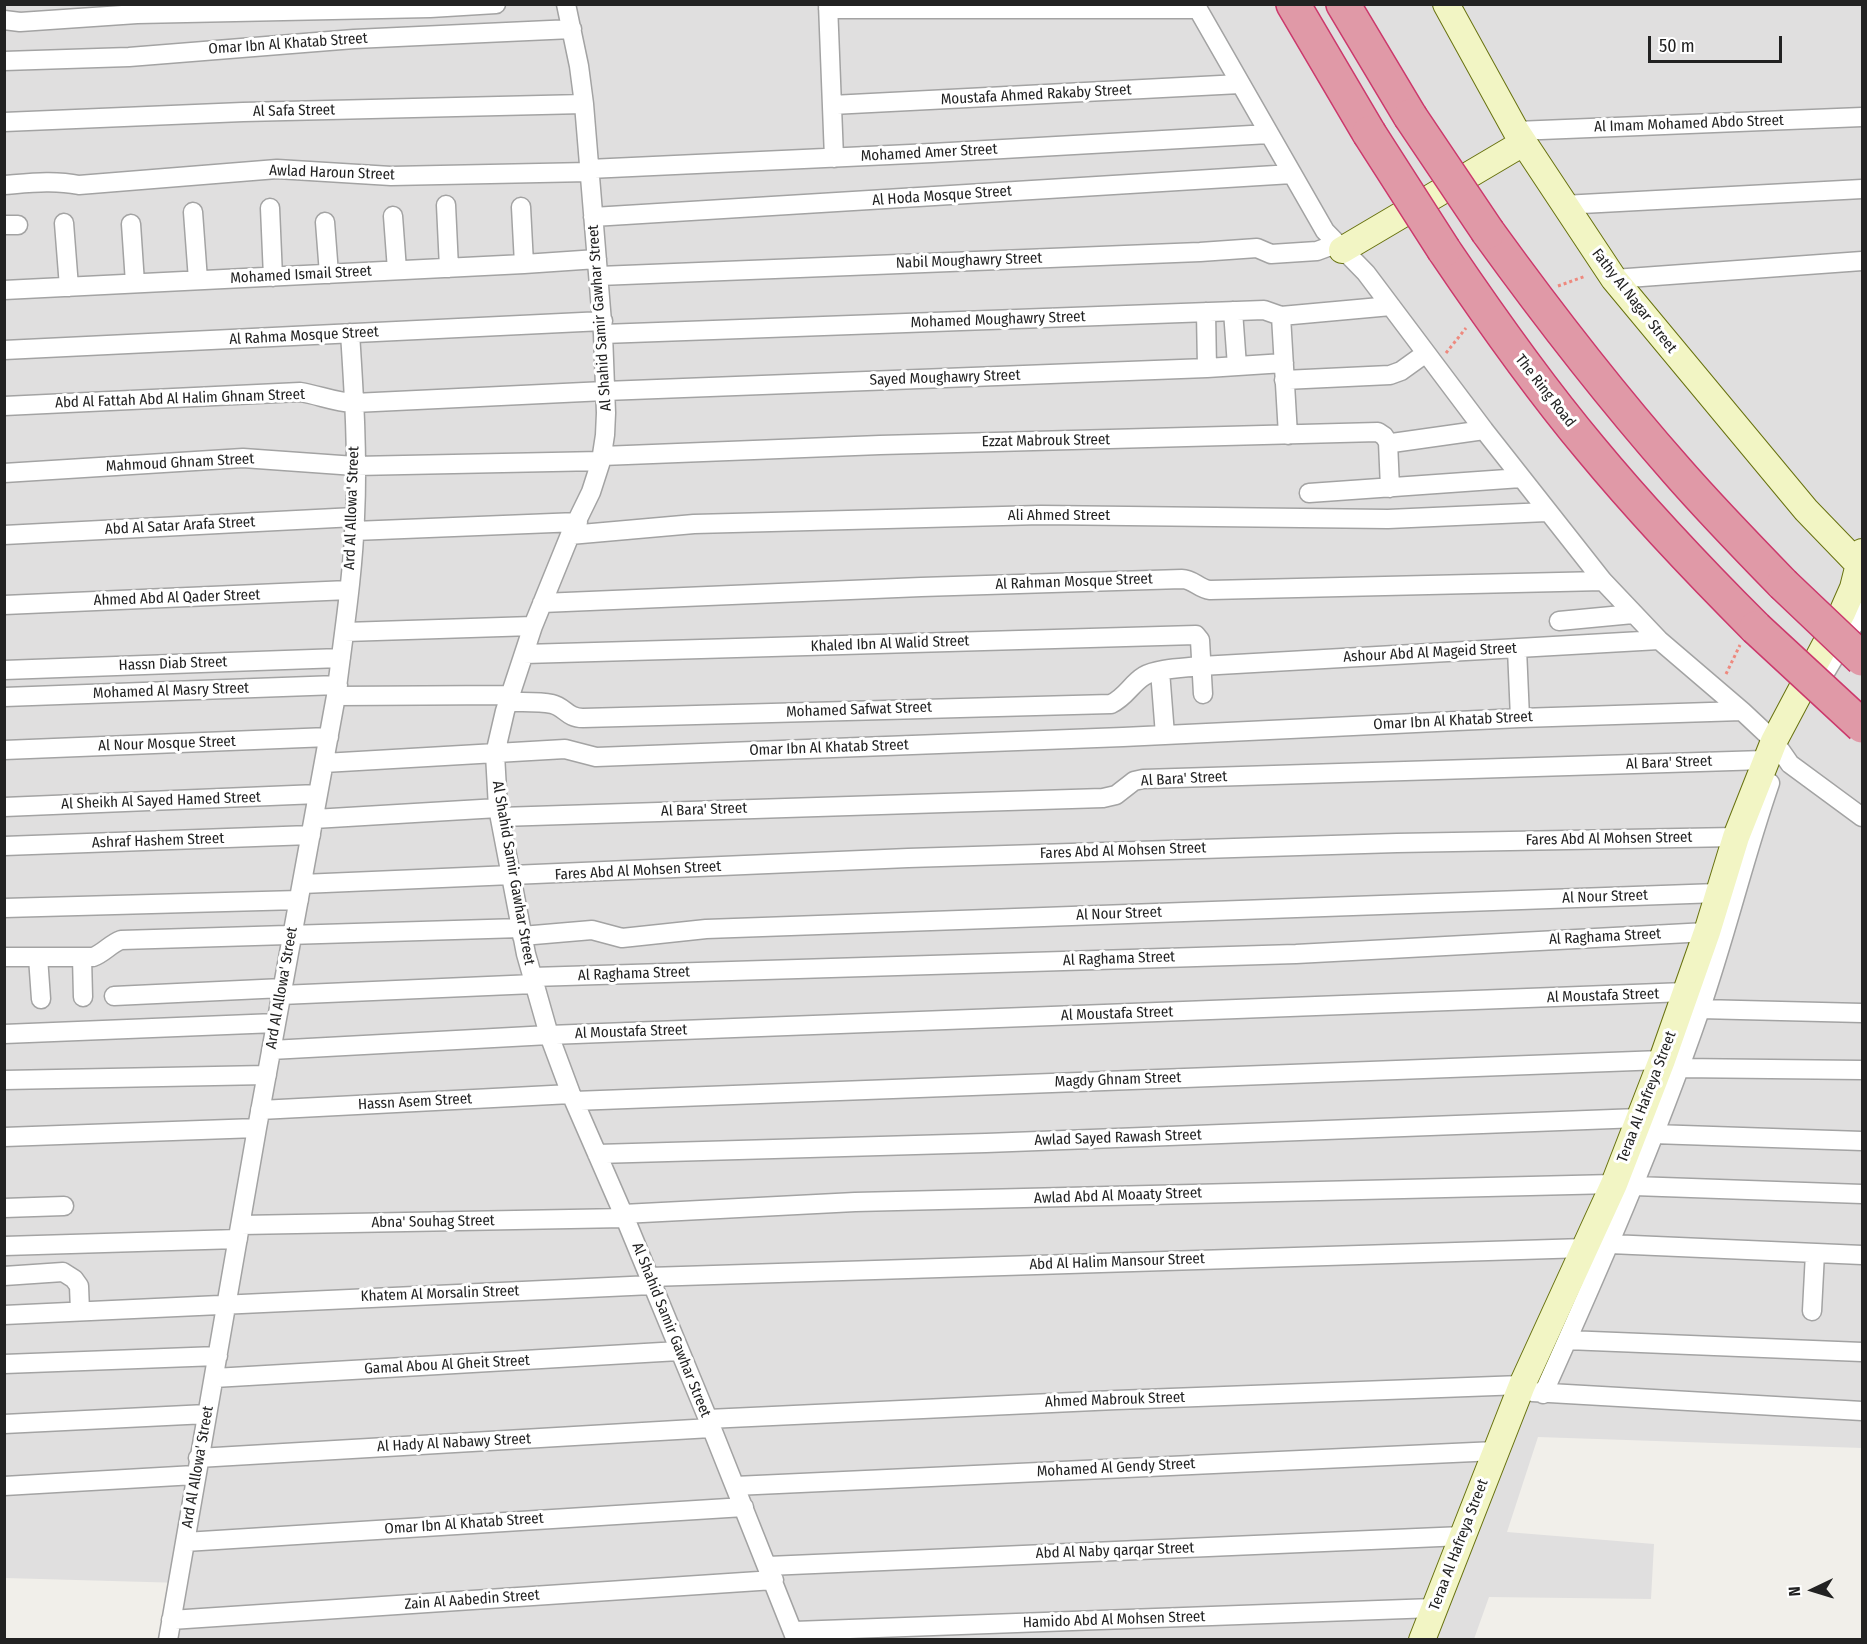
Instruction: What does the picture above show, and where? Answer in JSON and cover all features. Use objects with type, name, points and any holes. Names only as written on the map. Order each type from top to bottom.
[{"type":"highway","name":"The Ring Road","points":[[1293,4],[1369,134],[1444,250],[1537,382],[1634,500],[1698,570],[1756,628],[1863,726]]},
{"type":"highway","points":[[1343,4],[1410,116],[1488,232],[1580,355],[1671,464],[1783,584],[1863,659]]},
{"type":"street","points":[[4,20],[20,22],[137,14],[430,8],[495,4]]},
{"type":"street","name":"Al Shahid Samir Gawhar Street","points":[[566,4],[584,104],[603,327],[606,424],[601,459],[591,492],[542,603],[510,698],[495,754],[499,812],[522,932],[549,1035],[572,1097],[624,1216],[795,1636]]},
{"type":"street","name":"Fathy Al Nagar Street","points":[[1446,4],[1519,137],[1614,279],[1806,510],[1862,562]]},
{"type":"street","points":[[834,158],[828,7],[1196,7],[1325,231],[1366,273],[1547,512],[1633,614],[1659,640],[1742,711],[1773,751],[1863,817]]},
{"type":"street","name":"Omar Ibn Al Khatab Street","points":[[4,61],[129,57],[354,39],[572,29]]},
{"type":"street","name":"Moustafa Ahmed Rakaby Street","points":[[832,105],[1240,84]]},
{"type":"street","name":"Al Safa Street","points":[[4,122],[243,112],[584,104]]},
{"type":"street","name":"Al Imam Mohamed Abdo Street","points":[[1519,137],[1863,117]]},
{"type":"street","name":"Mohamed Amer Street","points":[[589,170],[1269,134]]},
{"type":"street","points":[[1339,247],[1519,137]]},
{"type":"street","name":"Awlad Haroun Street","points":[[4,185],[38,182],[68,182],[79,185],[277,169],[391,176],[589,170]]},
{"type":"street","name":"Al Hoda Mosque Street","points":[[593,217],[1292,174]]},
{"type":"street","points":[[1563,205],[1863,189]]},
{"type":"street","points":[[446,205],[449,268]]},
{"type":"street","points":[[521,207],[524,264]]},
{"type":"street","points":[[270,208],[273,277]]},
{"type":"street","points":[[193,212],[198,280]]},
{"type":"street","points":[[393,216],[397,270]]},
{"type":"street","points":[[325,222],[329,274]]},
{"type":"street","points":[[64,223],[69,287]]},
{"type":"street","points":[[131,224],[135,283]]},
{"type":"street","name":"Nabil Moughawry Street","points":[[598,267],[1200,252],[1257,248],[1271,254],[1339,247]]},
{"type":"street","points":[[1614,279],[1863,261]]},
{"type":"street","name":"Mohamed Ismail Street","points":[[4,290],[524,264],[598,267]]},
{"type":"street","name":"Mohamed Moughawry Street","points":[[603,327],[1264,310],[1281,316],[1391,306]]},
{"type":"street","points":[[1233,311],[1237,366]]},
{"type":"street","points":[[1206,312],[1207,368]]},
{"type":"street","points":[[1281,316],[1288,435]]},
{"type":"street","name":"Al Rahma Mosque Street","points":[[4,350],[350,333],[603,327]]},
{"type":"street","name":"Ard Al Allowa' Street","points":[[168,1640],[258,1119],[337,691],[355,524],[354,403],[350,333]]},
{"type":"street","name":"Sayed Moughawry Street","points":[[605,392],[1237,366],[1284,371],[1390,375],[1401,371],[1426,353]]},
{"type":"street","name":"Abd Al Fattah Abd Al Halim Ghnam Street","points":[[4,406],[300,392],[335,402],[354,403],[605,392]]},
{"type":"street","name":"Ezzat Mabrouk Street","points":[[355,465],[601,459],[880,445],[1378,432],[1392,443],[1484,430]]},
{"type":"street","points":[[1388,442],[1390,488]]},
{"type":"street","name":"Mahmoud Ghnam Street","points":[[4,473],[243,458],[355,465]]},
{"type":"street","points":[[1309,493],[1521,478]]},
{"type":"street","name":"Ali Ahmed Street","points":[[355,524],[574,528],[1041,514],[1388,519],[1547,512]]},
{"type":"street","name":"Abd Al Satar Arafa Street","points":[[4,535],[355,524]]},
{"type":"street","name":"Teraa Al Hafreya Street","points":[[1693,1000],[1707,932],[1736,837],[1773,751],[1842,613],[1862,562]]},
{"type":"street","name":"Al Rahman Mosque Street","points":[[542,603],[1182,579],[1187,579],[1201,588],[1210,590],[1603,580]]},
{"type":"street","name":"Ahmed Abd Al Qader Street","points":[[4,605],[349,590]]},
{"type":"street","name":"Teraa Al Hafreya Street","points":[[1422,1640],[1496,1451],[1528,1390],[1624,1185],[1758,818],[1773,751],[1806,704],[1863,611]]},
{"type":"street","points":[[1559,621],[1633,614]]},
{"type":"street","points":[[345,632],[533,626]]},
{"type":"street","name":"Khaled Ibn Al Walid Street","points":[[524,654],[1196,635],[1199,637],[1203,694]]},
{"type":"street","name":"Ashour Abd Al Mageid Street","points":[[1201,666],[1659,640]]},
{"type":"street","points":[[1517,649],[1520,718]]},
{"type":"street","name":"Hassn Diab Street","points":[[4,670],[341,658]]},
{"type":"street","name":"Mohamed Safwat Street","points":[[337,691],[510,698],[559,706],[570,716],[576,718],[1111,704],[1120,699],[1142,676],[1160,671],[1201,666]]},
{"type":"street","points":[[1160,671],[1165,735]]},
{"type":"street","name":"Mohamed Al Masry Street","points":[[4,697],[337,691]]},
{"type":"street","name":"Omar Ibn Al Khatab Street","points":[[324,762],[565,749],[596,757],[1165,735],[1520,718],[1742,711]]},
{"type":"street","name":"Al Nour Mosque Street","points":[[4,750],[328,737]]},
{"type":"street","name":"Al Bara' Street","points":[[312,827],[499,812],[1103,798],[1116,795],[1134,780],[1143,779],[1773,751]]},
{"type":"street","name":"Al Sheikh Al Sayed Hamed Street","points":[[4,807],[318,794]]},
{"type":"street","name":"Ashraf Hashem Street","points":[[4,846],[312,827]]},
{"type":"street","name":"Fares Abd Al Mohsen Street","points":[[4,908],[300,892],[511,876],[920,857],[1408,843],[1736,837]]},
{"type":"street","name":"Al Nour Street","points":[[82,957],[100,954],[110,945],[121,940],[292,934],[522,932],[580,929],[600,931],[622,938],[706,929],[1718,893]]},
{"type":"street","name":"Al Raghama Street","points":[[114,996],[282,992],[533,980],[1284,954],[1707,932]]},
{"type":"street","points":[[4,957],[82,957],[83,997]]},
{"type":"street","points":[[38,957],[41,999]]},
{"type":"street","name":"Al Moustafa Street","points":[[271,1050],[549,1035],[1693,1000],[1863,1013]]},
{"type":"street","points":[[4,1034],[276,1023]]},
{"type":"street","name":"Magdy Ghnam Street","points":[[572,1097],[1670,1064],[1863,1070]]},
{"type":"street","points":[[4,1080],[267,1075]]},
{"type":"street","name":"Hassn Asem Street","points":[[4,1137],[572,1097]]},
{"type":"street","name":"Awlad Sayed Rawash Street","points":[[597,1154],[1646,1126],[1863,1142]]},
{"type":"street","name":"Awlad Abd Al Moaaty Street","points":[[624,1216],[855,1202],[1624,1185],[1863,1194]]},
{"type":"street","points":[[4,1208],[64,1206]]},
{"type":"street","name":"Abna' Souhag Street","points":[[4,1246],[239,1232],[624,1216]]},
{"type":"street","name":"Teraa Al Hafreya Street","points":[[1528,1390],[1567,1340],[1597,1246]]},
{"type":"street","name":"Abd Al Halim Mansour Street","points":[[650,1281],[1597,1246],[1863,1255]]},
{"type":"street","points":[[1812,1311],[1815,1253]]},
{"type":"street","points":[[4,1276],[63,1272],[74,1279],[79,1286],[80,1311]]},
{"type":"street","name":"Khatem Al Morsalin Street","points":[[4,1315],[650,1281]]},
{"type":"street","points":[[1567,1340],[1863,1352]]},
{"type":"street","name":"Gamal Abou Al Gheit Street","points":[[214,1378],[679,1351]]},
{"type":"street","points":[[4,1364],[218,1356]]},
{"type":"street","name":"Ahmed Mabrouk Street","points":[[709,1424],[1116,1400],[1528,1390],[1863,1412]]},
{"type":"street","points":[[4,1424],[207,1414]]},
{"type":"street","name":"Al Hady Al Nabawy Street","points":[[4,1486],[197,1466],[709,1424]]},
{"type":"street","name":"Mohamed Al Gendy Street","points":[[735,1486],[1496,1451]]},
{"type":"street","name":"Omar Ibn Al Khatab Street","points":[[185,1542],[744,1507]]},
{"type":"street","name":"Abd Al Naby qarqar Street","points":[[771,1573],[1463,1536]]},
{"type":"street","name":"Zain Al Aabedin Street","points":[[171,1620],[771,1573]]},
{"type":"street","name":"Hamido Abd Al Mohsen Street","points":[[795,1636],[1434,1608]]},
{"type":"path","points":[[1534,295],[1588,275]]},
{"type":"path","points":[[1444,355],[1463,330],[1486,311]]},
{"type":"shaded area","points":[[5,5],[1862,5],[1862,1448],[1538,1437],[1507,1532],[1654,1544],[1651,1599],[1489,1597],[1474,1639],[173,1640],[183,1583],[5,1578]]}]
